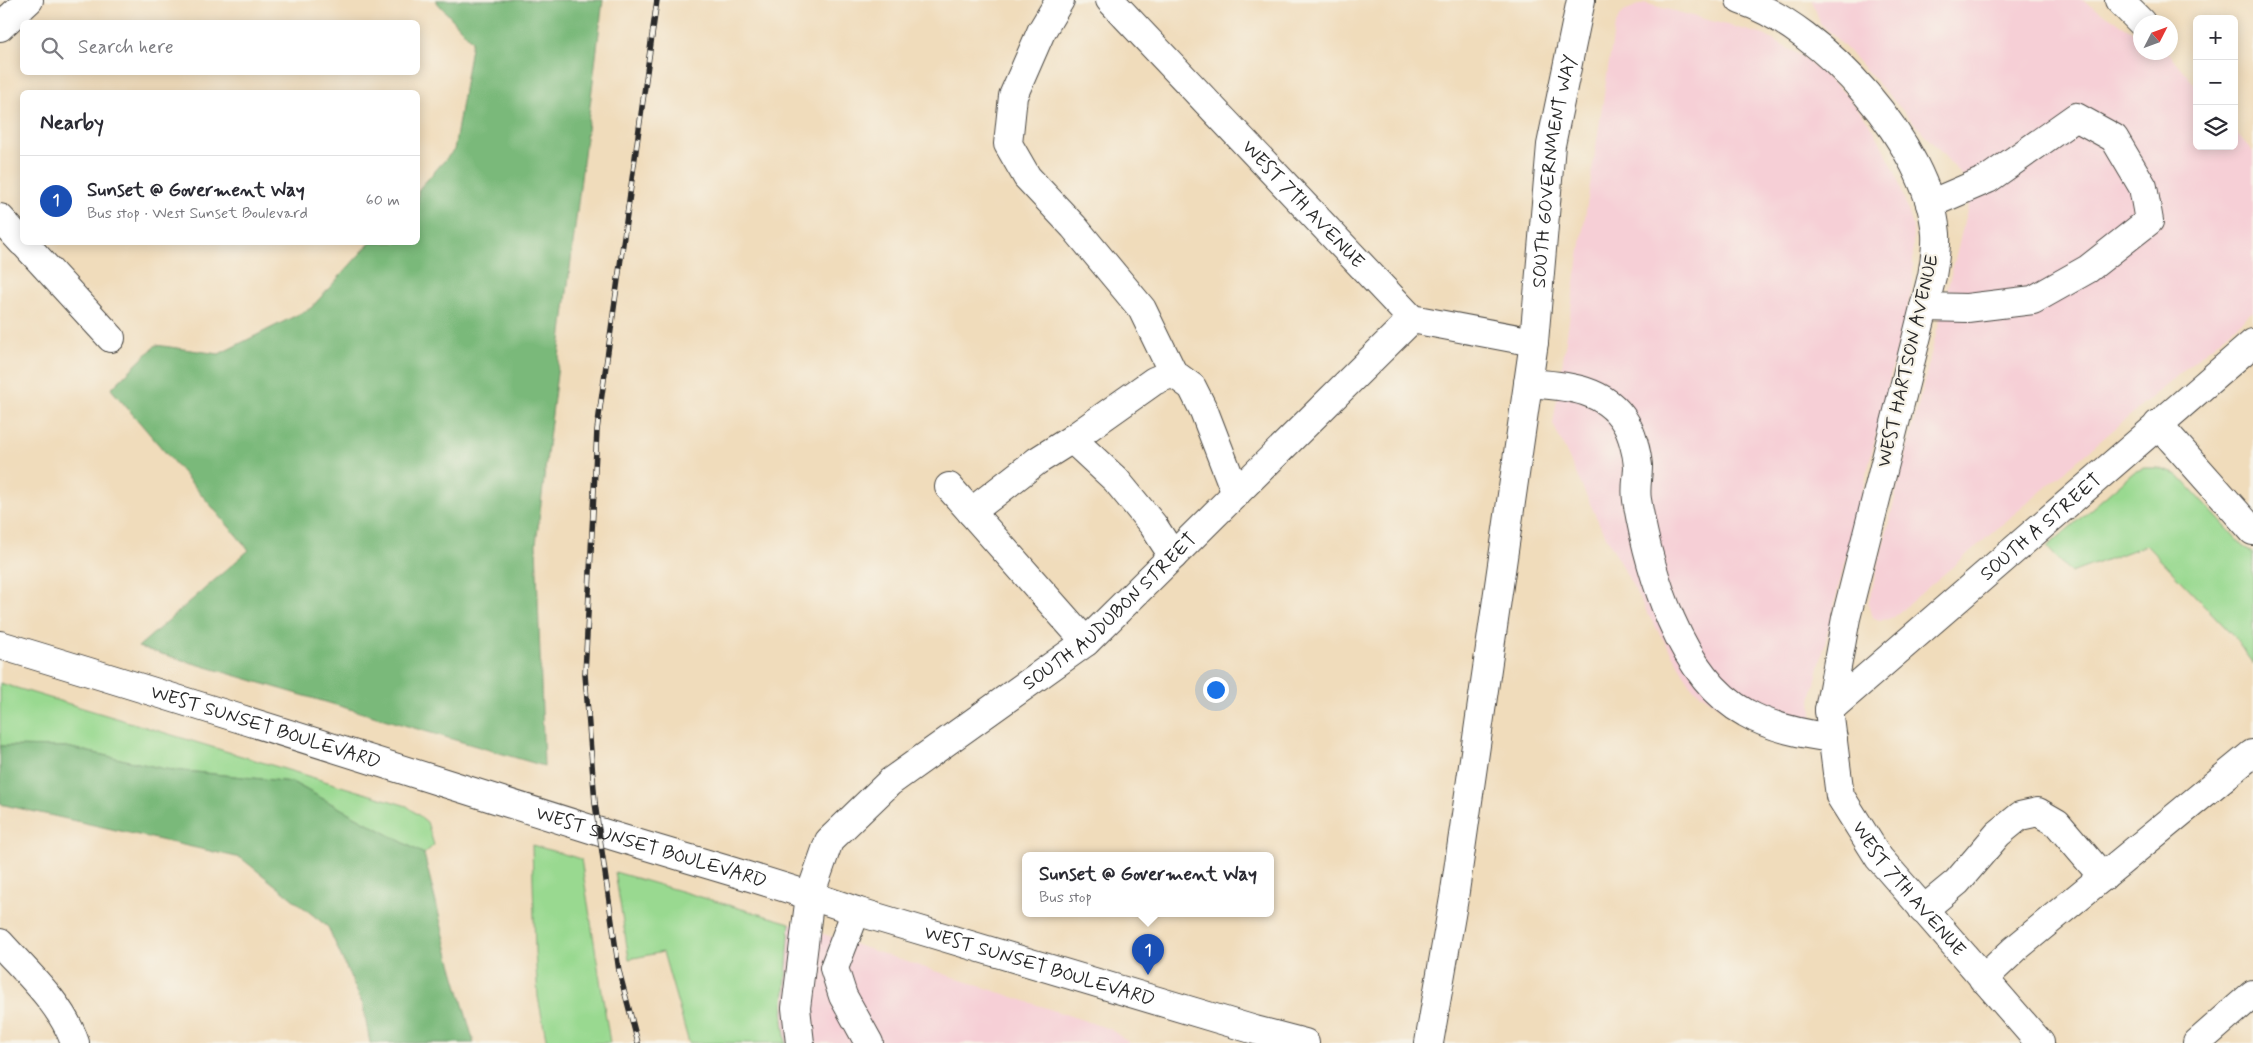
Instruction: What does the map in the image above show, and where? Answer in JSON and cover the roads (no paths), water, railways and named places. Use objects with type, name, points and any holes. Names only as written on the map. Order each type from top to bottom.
[{"type":"street","points":[[0,27],[29,0]]},
{"type":"street","points":[[1060,0],[1041,32],[1013,96],[1008,144],[1027,177],[1074,227],[1142,309],[1173,373],[1192,387],[1204,411],[1236,494]]},
{"type":"street","name":"WEST 7TH AVENUE","points":[[1110,0],[1412,319]]},
{"type":"street","name":"SOUTH GOVERNMENT WAY","points":[[1429,1043],[1454,898],[1534,342],[1551,145],[1581,0]]},
{"type":"street","name":"WEST HARTSON AVENUE","points":[[1740,0],[1770,5],[1853,79],[1880,111],[1903,143],[1920,174],[1930,204],[1935,242],[1932,276],[1846,618],[1829,710]]},
{"type":"street","points":[[2119,0],[2134,15]]},
{"type":"street","points":[[1924,308],[1966,308],[2033,300],[2088,269],[2149,221],[2143,187],[2114,138],[2076,117],[1988,179],[1930,204]]},
{"type":"street","points":[[0,218],[20,239]]},
{"type":"street","points":[[26,245],[111,338]]},
{"type":"street","points":[[1412,319],[1534,342]]},
{"type":"street","name":"SOUTH AUDUBON STREET","points":[[800,1043],[796,1008],[810,895],[829,841],[890,782],[1086,642],[1412,319]]},
{"type":"street","name":"SOUTH A STREET","points":[[1829,710],[2253,343]]},
{"type":"street","points":[[971,512],[1037,461],[1072,439],[1154,381],[1173,373]]},
{"type":"street","points":[[1528,383],[1569,386],[1600,396],[1626,422],[1638,466],[1636,493],[1642,528],[1665,608],[1688,652],[1715,691],[1746,713],[1797,733],[1833,738]]},
{"type":"street","points":[[2158,424],[2253,531]]},
{"type":"street","points":[[1072,439],[1116,480],[1153,525],[1173,556]]},
{"type":"street","points":[[948,486],[1086,642]]},
{"type":"street","name":"WEST SUNSET BOULEVARD","points":[[0,645],[149,689],[856,911],[1254,1030],[1305,1043]]},
{"type":"street","name":"WEST 7TH AVENUE","points":[[1829,710],[1840,796],[1879,858],[2040,1043]]},
{"type":"street","points":[[1983,979],[2252,754]]},
{"type":"street","points":[[1923,910],[1957,882],[1998,834],[2012,822],[2020,816],[2038,812],[2056,823],[2104,877]]},
{"type":"street","points":[[856,911],[834,968],[843,996],[869,1043]]},
{"type":"street","points":[[0,943],[60,1011],[71,1030],[75,1043]]},
{"type":"street","points":[[2197,1043],[2253,994]]},
{"type":"railway","points":[[638,1043],[619,971],[595,803],[585,674],[597,430],[657,0]]},
{"type":"place","name":"Sunset @ Goverment Way","points":[[1148,975]]}]
